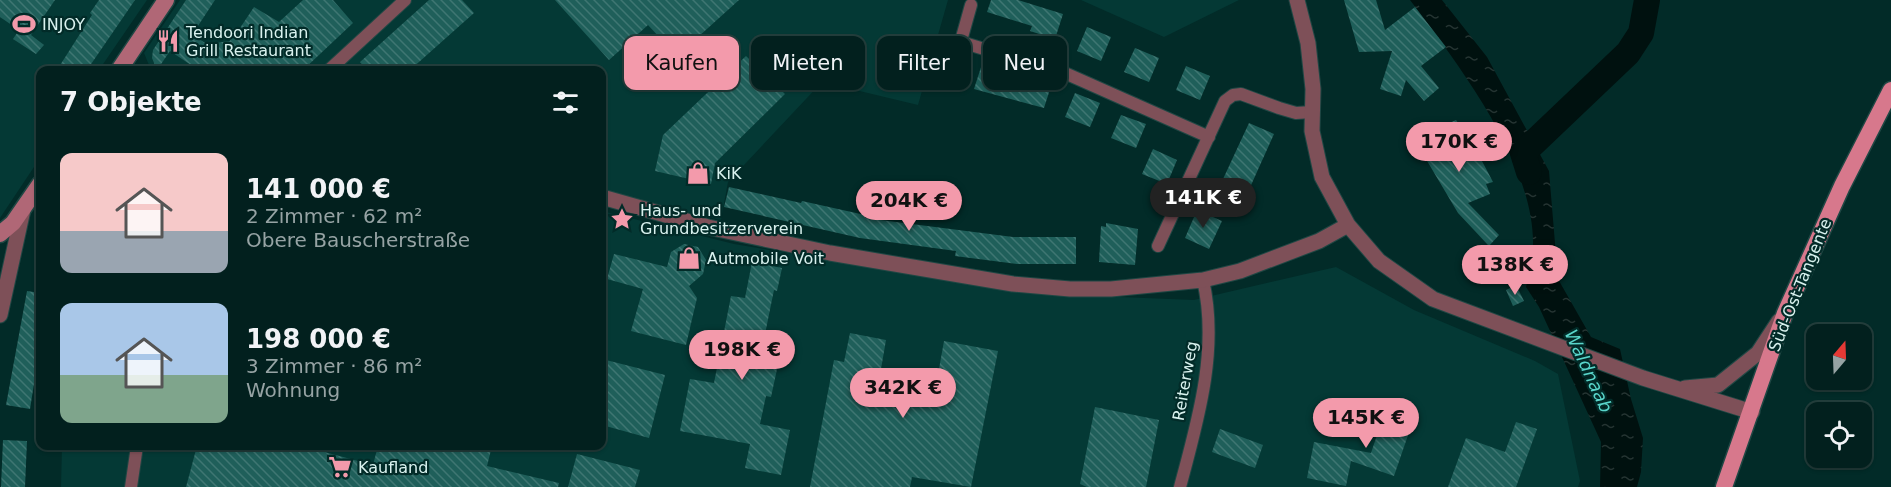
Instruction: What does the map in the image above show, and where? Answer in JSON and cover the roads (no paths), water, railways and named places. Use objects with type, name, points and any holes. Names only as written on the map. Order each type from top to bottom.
[{"type":"main road","points":[[122,66],[166,0]]},
{"type":"main road","name":"Süd-Ost-Tangente","points":[[1724,487],[1785,313],[1842,186],[1891,90]]},
{"type":"main road","points":[[0,234],[13,223],[36,190]]},
{"type":"street","points":[[333,66],[405,0]]},
{"type":"street","points":[[1297,0],[1308,43],[1313,89],[1312,130],[1322,177],[1348,225],[1379,261],[1433,299],[1627,372],[1752,412]]},
{"type":"street","points":[[963,36],[971,5]]},
{"type":"street","points":[[971,45],[1067,74],[1209,137]]},
{"type":"street","points":[[1158,246],[1225,101],[1233,95],[1241,94],[1296,113],[1312,112]]},
{"type":"street","points":[[606,198],[708,227],[1013,284],[1111,289],[1203,280],[1240,271],[1319,241],[1348,225]]},
{"type":"street","points":[[0,315],[3,284],[23,209]]},
{"type":"street","name":"Reiterweg","points":[[1180,487],[1207,369],[1210,344],[1203,280]]},
{"type":"street","points":[[1676,388],[1718,385],[1758,353],[1785,313]]},
{"type":"street","points":[[131,487],[136,450]]},
{"type":"water","points":[[1410,0],[1442,0],[1487,57],[1549,171],[1558,279],[1591,337],[1620,349],[1631,399],[1643,438],[1641,472],[1637,487],[1600,487],[1601,442],[1539,307],[1526,287],[1533,246],[1530,214],[1521,181],[1490,116],[1449,53]]},
{"type":"waterway","name":"Waldnaab","points":[[1529,172],[1523,153],[1628,53],[1641,33],[1647,0]]},
{"type":"place","name":"INJOY","points":[[24,24]]},
{"type":"place","name":"Tendoori Indian Grill Restaurant","points":[[168,41]]},
{"type":"place","name":"KiK","points":[[698,173]]},
{"type":"place","name":"Haus- und Grundbesitzerverein","points":[[622,219]]},
{"type":"place","name":"Autmobile Voit","points":[[689,258]]},
{"type":"place","name":"Kaufland","points":[[340,467]]}]
